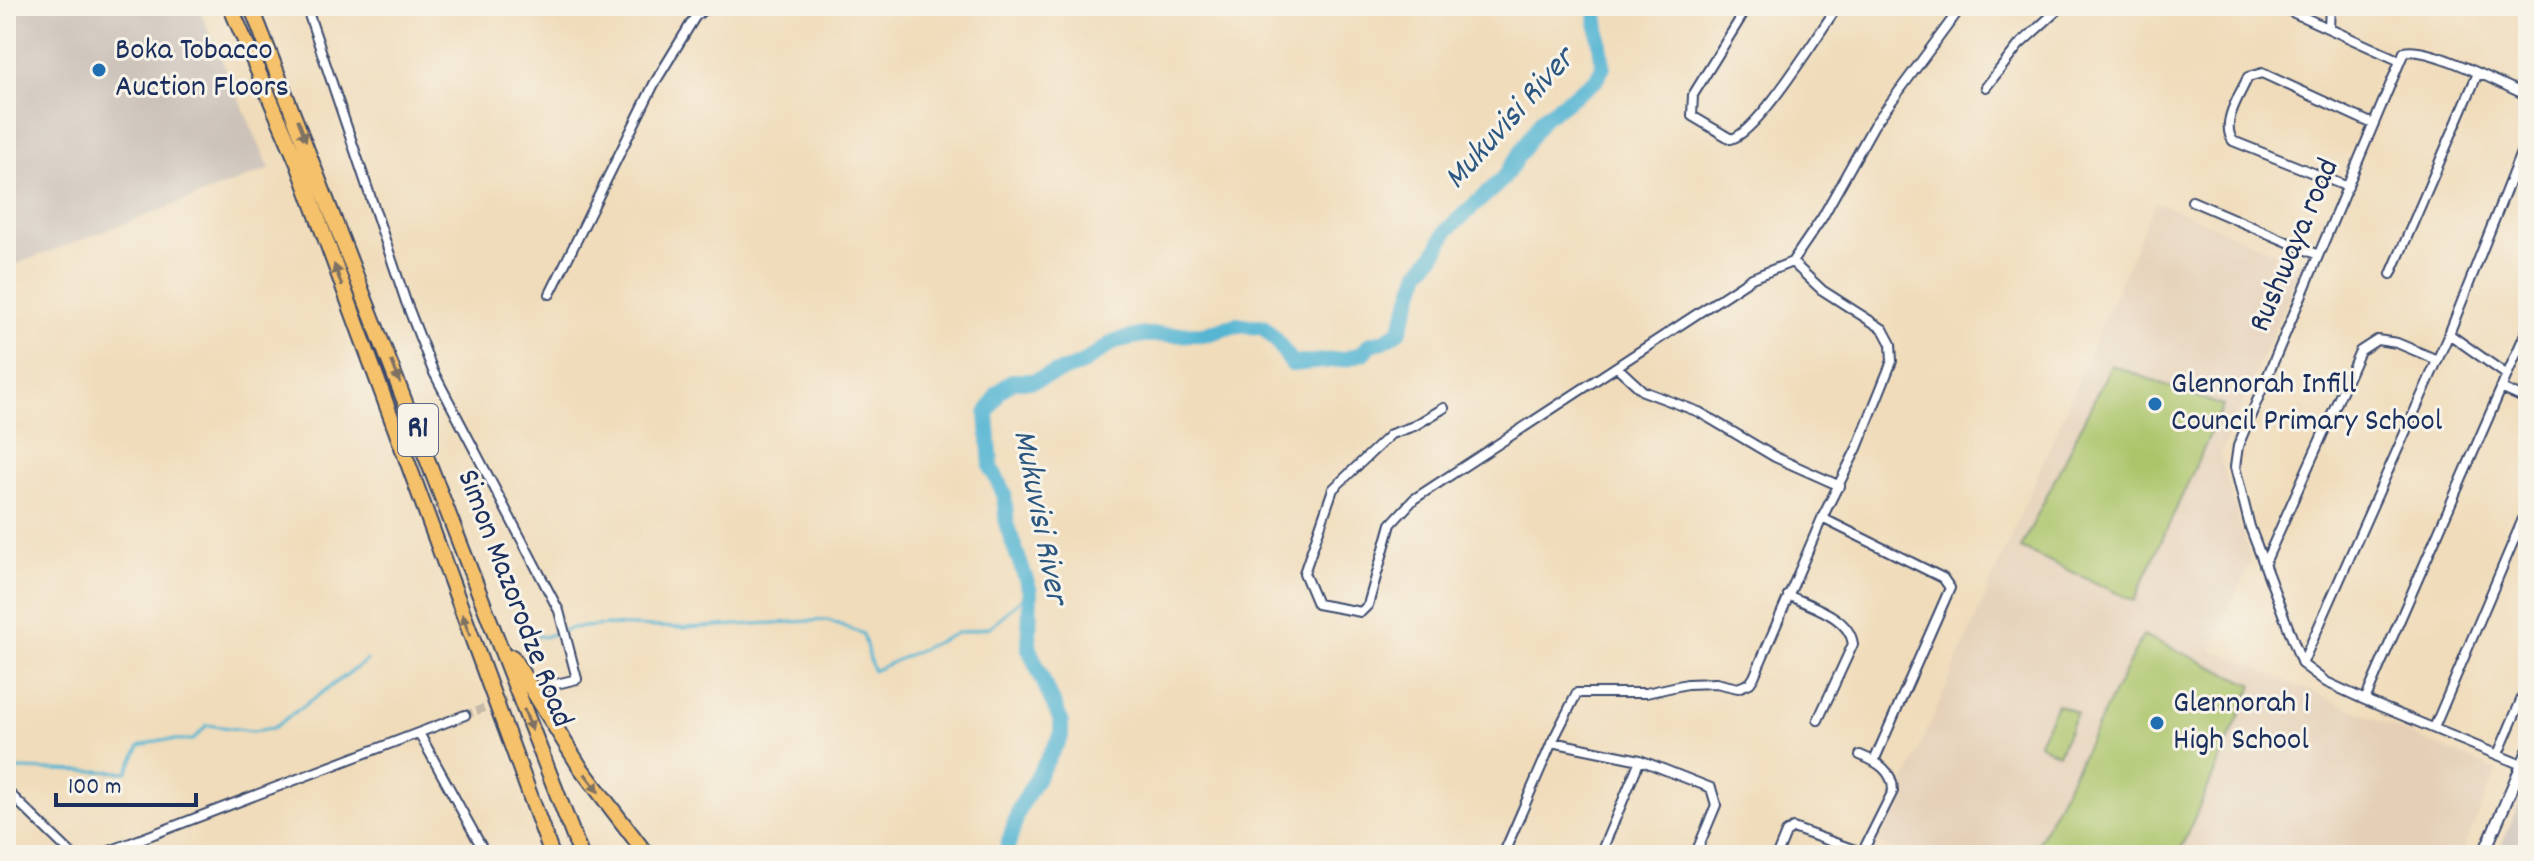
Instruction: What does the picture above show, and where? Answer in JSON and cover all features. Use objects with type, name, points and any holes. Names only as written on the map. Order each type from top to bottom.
[{"type":"highway","name":"Simon Mazorodze Road","points":[[230,6],[298,164],[552,855]]},
{"type":"highway","name":"Simon Mazorodze Road","points":[[251,6],[581,855]]},
{"type":"highway","points":[[491,622],[547,718],[647,855]]},
{"type":"street","points":[[306,6],[406,302],[433,371],[559,611],[577,679],[544,687]]},
{"type":"street","points":[[550,294],[654,84],[695,17],[708,6]]},
{"type":"street","points":[[1748,6],[1693,95],[1691,106],[1692,116],[1731,139],[1746,131],[1782,87],[1838,6]]},
{"type":"street","points":[[1444,408],[1414,426],[1391,434],[1333,489],[1304,573],[1317,604],[1361,612],[1368,605],[1391,524],[1414,499],[1752,278],[1792,262],[1822,218],[1874,125],[1962,6]]},
{"type":"street","points":[[1986,87],[2019,45],[2062,6]]},
{"type":"street","points":[[2279,6],[2398,60],[2412,50],[2478,73],[2528,96]]},
{"type":"street","points":[[2329,28],[2330,6]]},
{"type":"street","name":"Rushwaya road","points":[[2302,664],[2250,527],[2236,457],[2398,60]]},
{"type":"street","points":[[2348,187],[2233,141],[2228,124],[2235,105],[2248,77],[2262,73],[2373,124]]},
{"type":"street","points":[[2391,274],[2478,73]]},
{"type":"street","points":[[2522,765],[2365,700],[2326,682],[2302,664],[2435,359],[2449,334],[2528,135]]},
{"type":"street","points":[[2192,201],[2318,255]]},
{"type":"street","points":[[1503,855],[1577,693],[1646,693],[1687,684],[1745,687],[1754,677],[1892,361],[1891,344],[1883,329],[1822,290],[1792,262]]},
{"type":"street","points":[[2365,700],[2501,388],[2526,338],[2528,327]]},
{"type":"street","points":[[2449,334],[2507,375]]},
{"type":"street","points":[[2264,565],[2360,351],[2377,340],[2397,343],[2435,359]]},
{"type":"street","points":[[1617,367],[1643,391],[1699,412],[1775,457],[1840,486]]},
{"type":"street","points":[[2501,388],[2528,400]]},
{"type":"street","points":[[2434,728],[2528,507]]},
{"type":"street","points":[[1822,518],[1943,578],[1950,588],[1874,761]]},
{"type":"street","points":[[1788,595],[1844,623],[1851,633],[1853,644],[1818,720]]},
{"type":"street","points":[[2498,754],[2528,684]]},
{"type":"street","points":[[99,855],[465,715]]},
{"type":"street","points":[[419,733],[486,855]]},
{"type":"street","points":[[1552,742],[1640,760],[1711,788],[1716,805],[1695,855]]},
{"type":"street","points":[[2483,855],[2528,751]]},
{"type":"street","points":[[1777,855],[1786,833],[1793,828],[1864,854],[1893,791],[1893,780],[1874,761],[1860,755]]},
{"type":"street","points":[[1600,855],[1640,760]]},
{"type":"street","points":[[6,790],[73,855]]},
{"type":"shaded area","name":"Boka Tobacco Auction Floors","points":[[6,6],[198,6],[270,169],[6,268]]},
{"type":"shaded area","name":"Glennorah 1 High School","points":[[2155,201],[2303,264],[2220,455],[2251,562],[2211,649],[2497,771],[2461,855],[1906,855],[1879,843]]},
{"type":"shaded area","points":[[2528,783],[2528,855],[2497,855]]},
{"type":"green space","points":[[2111,365],[2223,406],[2134,601],[2021,548]]},
{"type":"green space","points":[[2143,635],[2253,685],[2178,855],[2032,855]]},
{"type":"green space","points":[[2057,704],[2077,713],[2058,754],[2038,744]]},
{"type":"waterway","name":"Mukuvisi River","points":[[1005,855],[1019,809],[1061,736],[1061,721],[1029,649],[1030,591],[1007,526],[1004,494],[991,467],[987,414],[998,393],[1012,381],[1032,381],[1080,365],[1115,341],[1144,335],[1206,334],[1236,325],[1263,327],[1292,364],[1345,359],[1363,353],[1370,344],[1384,341],[1400,330],[1420,271],[1434,255],[1447,230],[1503,179],[1543,118],[1596,80],[1603,67],[1595,6]]},
{"type":"waterway","points":[[529,634],[544,637],[572,628],[607,625],[684,628],[828,620],[863,634],[873,671],[957,633],[990,627],[1030,591]]},
{"type":"waterway","points":[[6,780],[18,769],[127,772],[140,746],[161,740],[193,740],[207,725],[252,731],[273,728],[367,660]]},
{"type":"tunnel","points":[[465,715],[521,695]]},
{"type":"place","name":"Boka Tobacco Auction Floors","points":[[99,70]]},
{"type":"place","name":"Glennorah Infill Council Primary School","points":[[2155,404]]},
{"type":"place","name":"Glennorah 1 High School","points":[[2157,723]]}]
